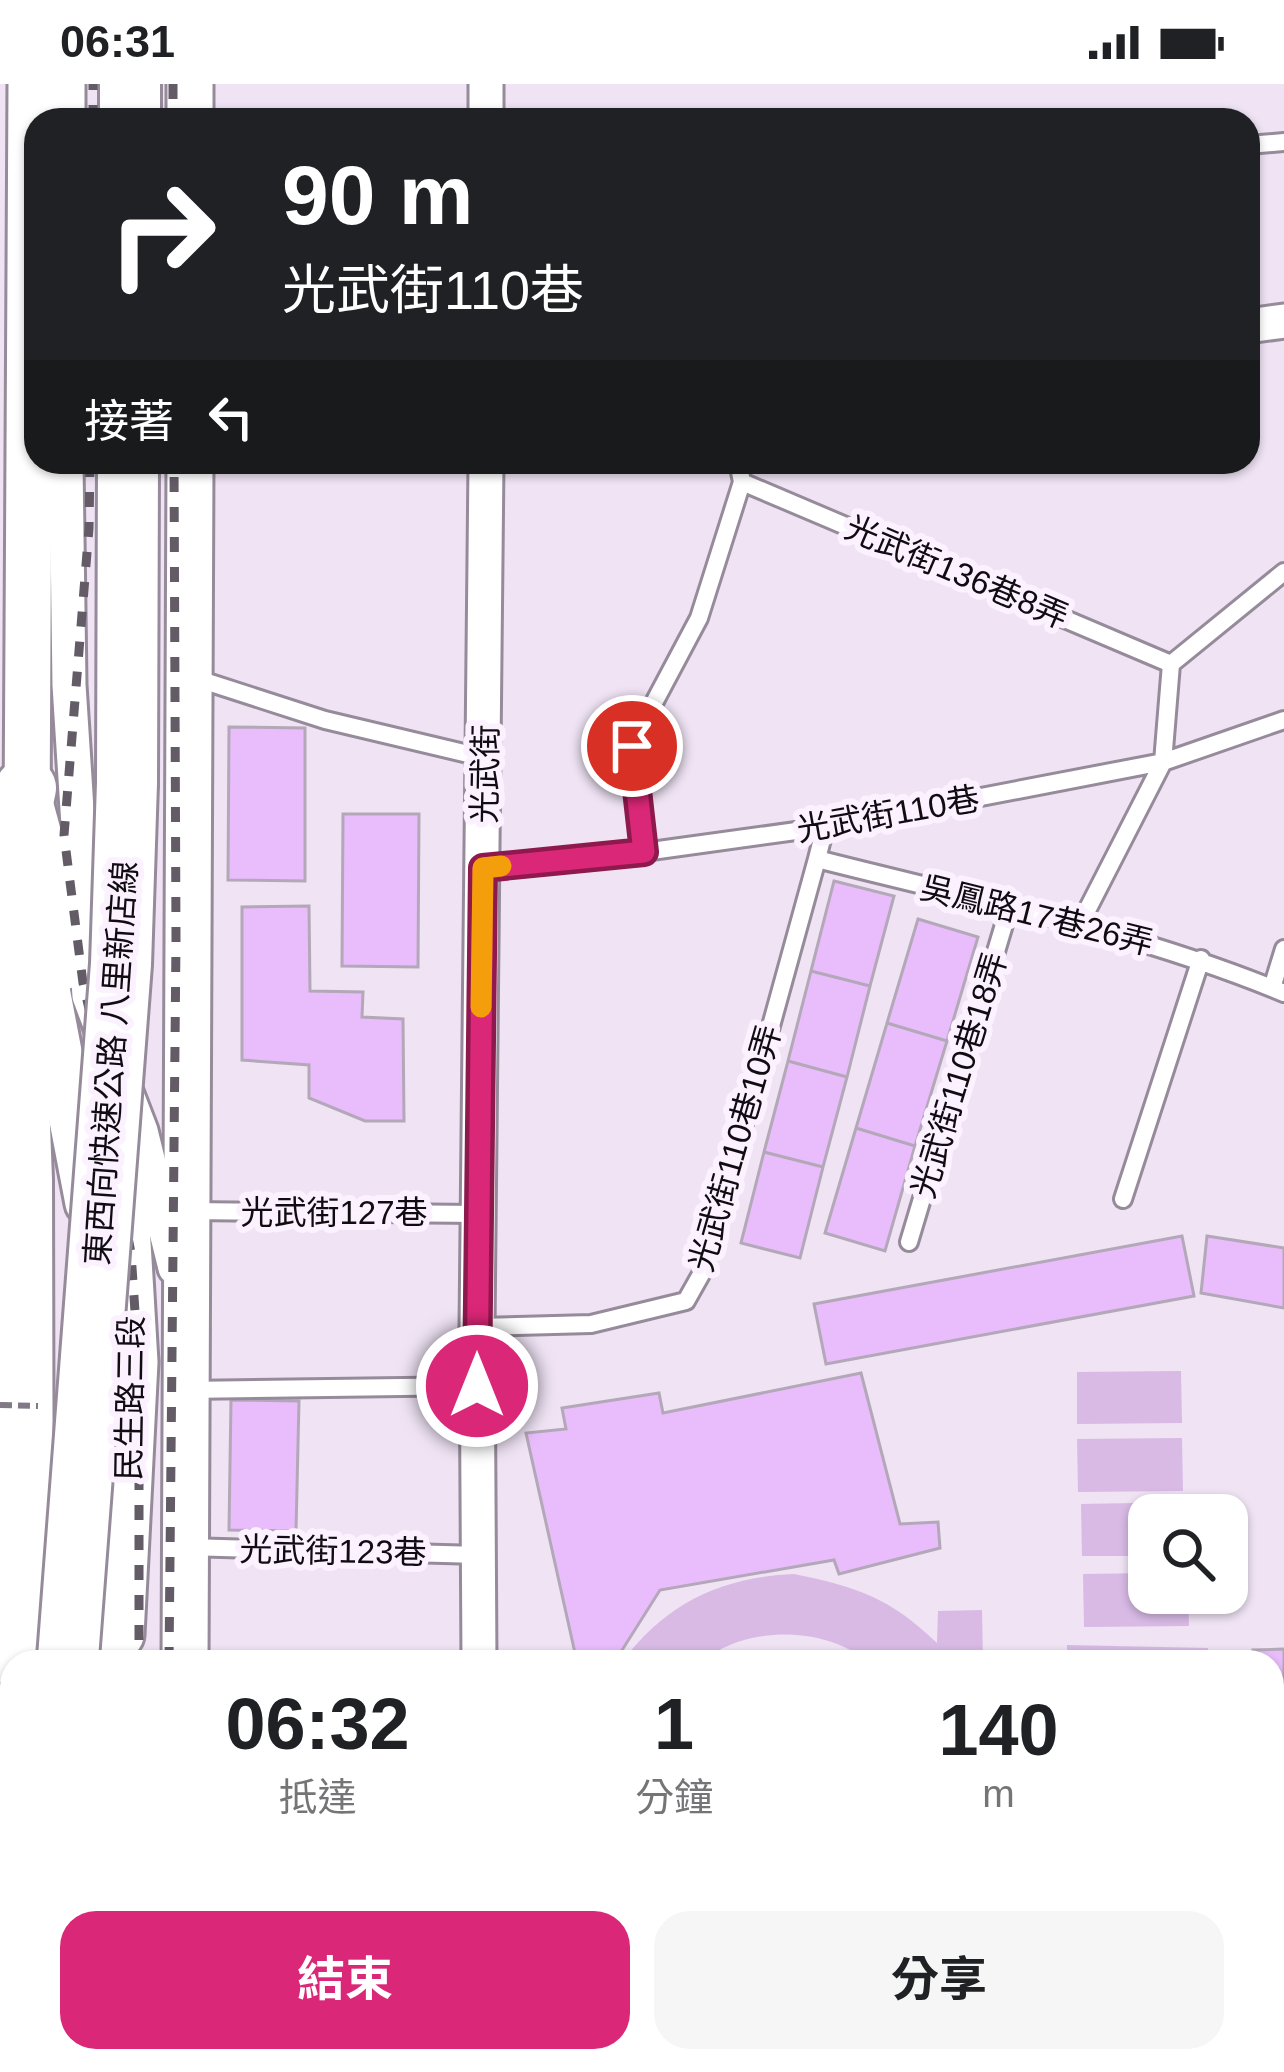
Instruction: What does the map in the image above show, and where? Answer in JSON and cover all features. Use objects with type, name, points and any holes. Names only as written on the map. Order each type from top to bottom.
[{"type":"highway","name":"東西向快速公路 八里新店線","points":[[39,1650],[122,964],[128,474]]},
{"type":"highway","points":[[26,788],[10,861],[38,1650]]},
{"type":"main road","name":"民生路三段","points":[[154,474],[154,819],[186,898]]},
{"type":"main road","name":"民生路三段","points":[[185,1650],[190,474]]},
{"type":"main road","name":"民生路三段","points":[[53,483],[26,788],[28,869],[41,971],[88,1197],[99,1650]]},
{"type":"main road","name":"民生路三段","points":[[26,788],[48,869],[60,960],[123,1160],[135,1362],[119,1650]]},
{"type":"street","name":"光武街","points":[[479,1650],[477,1327],[486,474]]},
{"type":"street","points":[[53,483],[88,996],[141,1131],[187,1310]]},
{"type":"lane","points":[[644,852],[632,746],[699,618],[742,482],[740,474]]},
{"type":"lane","name":"光武街136巷8弄","points":[[742,482],[1171,664]]},
{"type":"lane","points":[[1080,924],[1162,762],[1171,664],[1284,572]]},
{"type":"lane","points":[[190,676],[326,720],[486,758]]},
{"type":"lane","name":"光武街110巷","points":[[483,868],[825,827],[1162,762],[1284,720]]},
{"type":"lane","points":[[817,859],[825,827]]},
{"type":"lane","name":"吳鳳路17巷26弄","points":[[817,859],[1080,924],[1201,959],[1278,990]]},
{"type":"lane","name":"光武街110巷10弄","points":[[477,1327],[591,1324],[686,1301],[704,1269],[817,859]]},
{"type":"lane","name":"光武街110巷18弄","points":[[909,1242],[1009,908]]},
{"type":"lane","points":[[1278,990],[1284,949]]},
{"type":"lane","points":[[1123,1199],[1201,959]]},
{"type":"lane","name":"光武街127巷","points":[[189,1211],[478,1214]]},
{"type":"lane","points":[[185,1390],[477,1386]]},
{"type":"lane","name":"光武街123巷","points":[[186,1547],[480,1555]]},
{"type":"shaded area","points":[[1181,1371],[1182,1423],[1077,1424],[1077,1372]]},
{"type":"shaded area","points":[[1182,1438],[1183,1491],[1078,1492],[1077,1439]]},
{"type":"shaded area","points":[[1128,1503],[1128,1556],[1082,1556],[1081,1504]]},
{"type":"shaded area","points":[[1128,1573],[1128,1614],[1189,1614],[1189,1626],[1084,1627],[1083,1574]]},
{"type":"shaded area","points":[[794,1574],[872,1596],[937,1643],[938,1611],[982,1610],[983,1650],[850,1650],[817,1638],[778,1635],[740,1641],[720,1650],[632,1650],[657,1624],[698,1597],[768,1576]]},
{"type":"shaded area","points":[[1067,1645],[1208,1648],[1208,1650],[1067,1650]]},
{"type":"building","points":[[229,727],[305,728],[305,881],[228,880]]},
{"type":"building","points":[[343,814],[419,814],[418,967],[342,966]]},
{"type":"building","points":[[834,881],[894,896],[870,986],[811,971]]},
{"type":"building","points":[[309,906],[310,991],[363,992],[362,1017],[403,1019],[404,1121],[365,1121],[309,1098],[309,1065],[242,1060],[242,907]]},
{"type":"building","points":[[918,919],[978,937],[947,1041],[887,1023]]},
{"type":"building","points":[[811,971],[870,986],[847,1077],[788,1061]]},
{"type":"building","points":[[887,1023],[947,1041],[915,1146],[856,1128]]},
{"type":"building","points":[[788,1061],[847,1077],[823,1167],[764,1152]]},
{"type":"building","points":[[856,1128],[915,1146],[885,1251],[825,1233]]},
{"type":"building","points":[[764,1152],[823,1167],[800,1258],[741,1243]]},
{"type":"building","points":[[1182,1236],[1194,1296],[826,1364],[814,1304]]},
{"type":"building","points":[[1207,1236],[1284,1248],[1284,1308],[1201,1293]]},
{"type":"building","points":[[861,1373],[900,1524],[938,1522],[940,1548],[839,1574],[834,1560],[660,1590],[622,1650],[574,1650],[526,1433],[566,1429],[562,1408],[659,1393],[663,1413]]},
{"type":"building","points":[[231,1400],[299,1401],[296,1531],[229,1530]]},
{"type":"railway","points":[[93,84],[93,108]]},
{"type":"railway","points":[[173,84],[173,108]]},
{"type":"railway","points":[[90,474],[64,835],[83,983],[100,1056],[107,1126],[131,1253],[139,1370],[139,1650]]},
{"type":"railway","points":[[169,1650],[176,941],[174,474]]},
{"type":"slow traffic","points":[[481,1007],[483,868],[501,866]]},
{"type":"route","points":[[477,1386],[483,868],[644,852],[632,746]]}]
